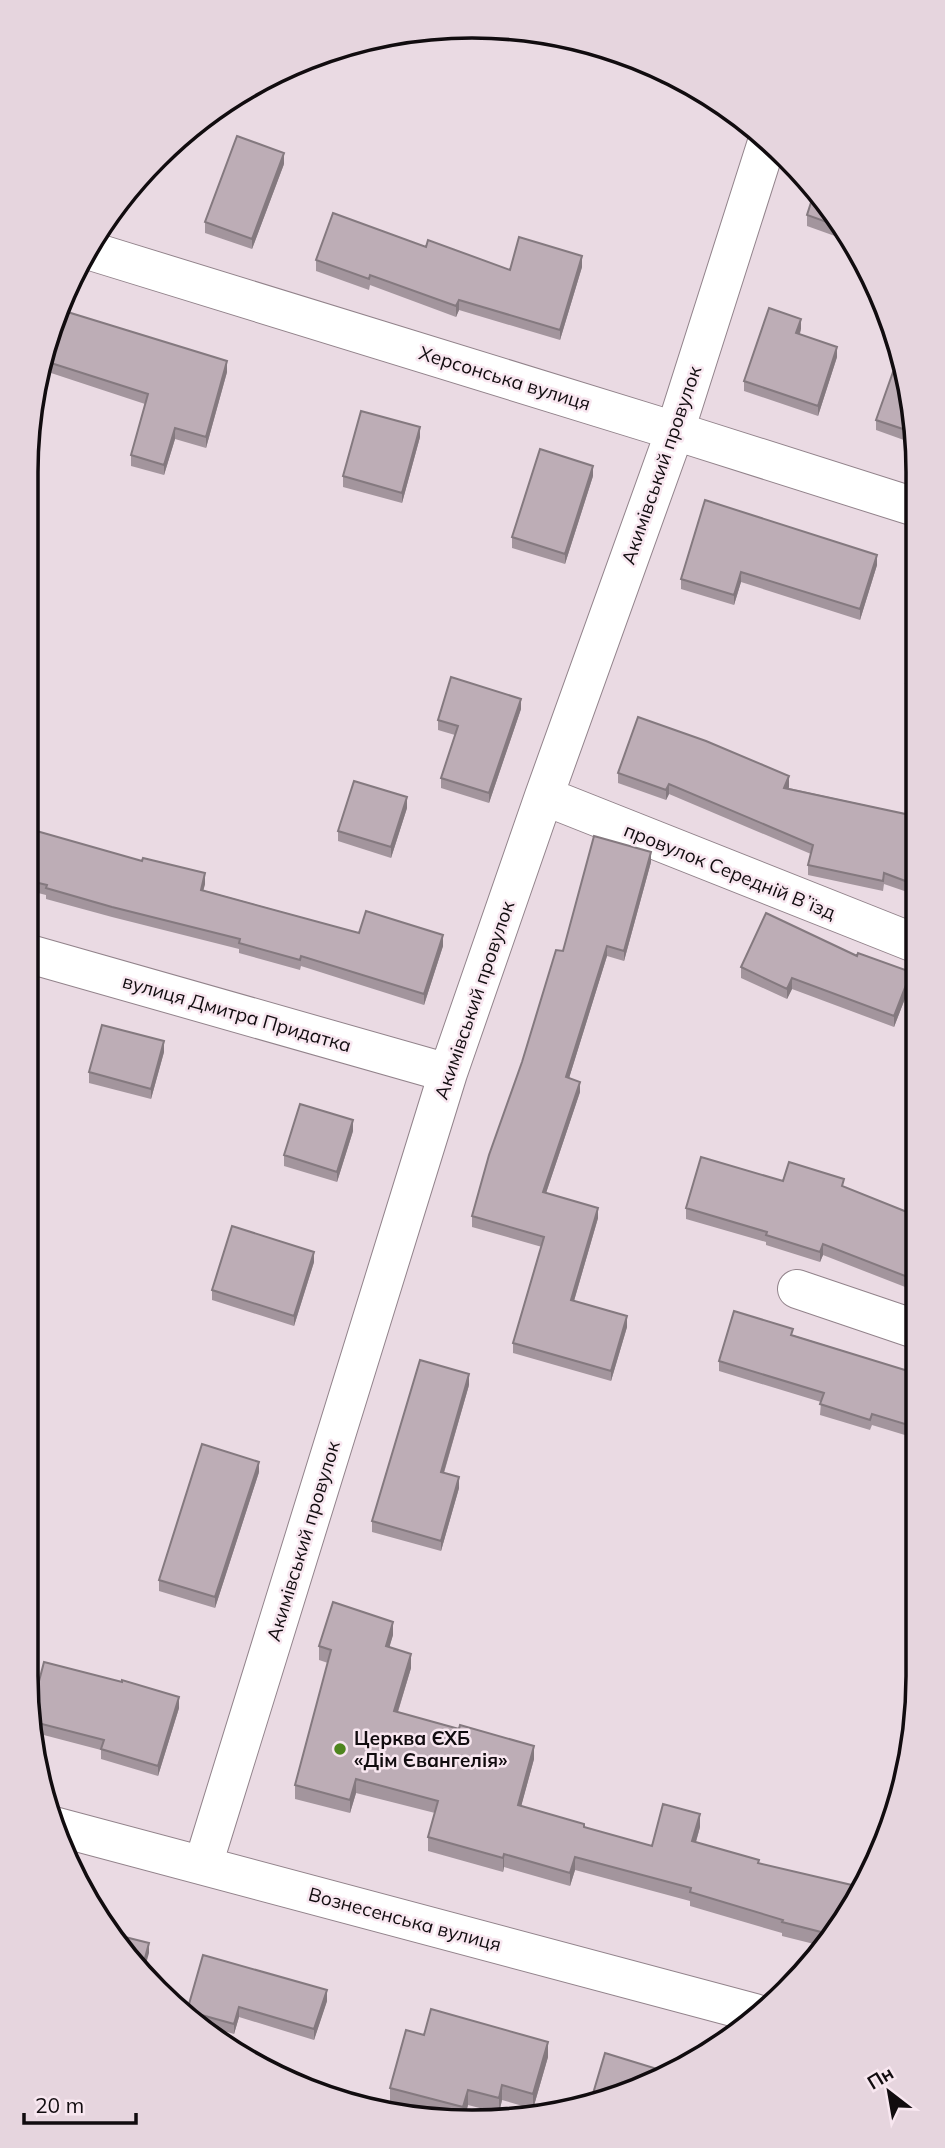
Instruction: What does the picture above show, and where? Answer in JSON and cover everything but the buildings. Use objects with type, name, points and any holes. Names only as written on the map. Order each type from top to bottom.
[{"type":"street","name":"Акимівський провулок","points":[[202,1865],[448,1073],[675,430],[764,151]]},
{"type":"street","name":"Херсонська вулиця","points":[[98,253],[675,430],[906,504]]},
{"type":"street","name":"провулок Середній Вʼїзд","points":[[544,796],[906,940]]},
{"type":"street","name":"вулиця Дмитра Придатка","points":[[38,956],[448,1073]]},
{"type":"street","points":[[797,1289],[906,1326]]},
{"type":"street","name":"Вознесенська вулиця","points":[[67,1830],[748,2011]]},
{"type":"place","name":"Церква ЄХБ «Дім Євангелія»","points":[[340,1749]]}]
